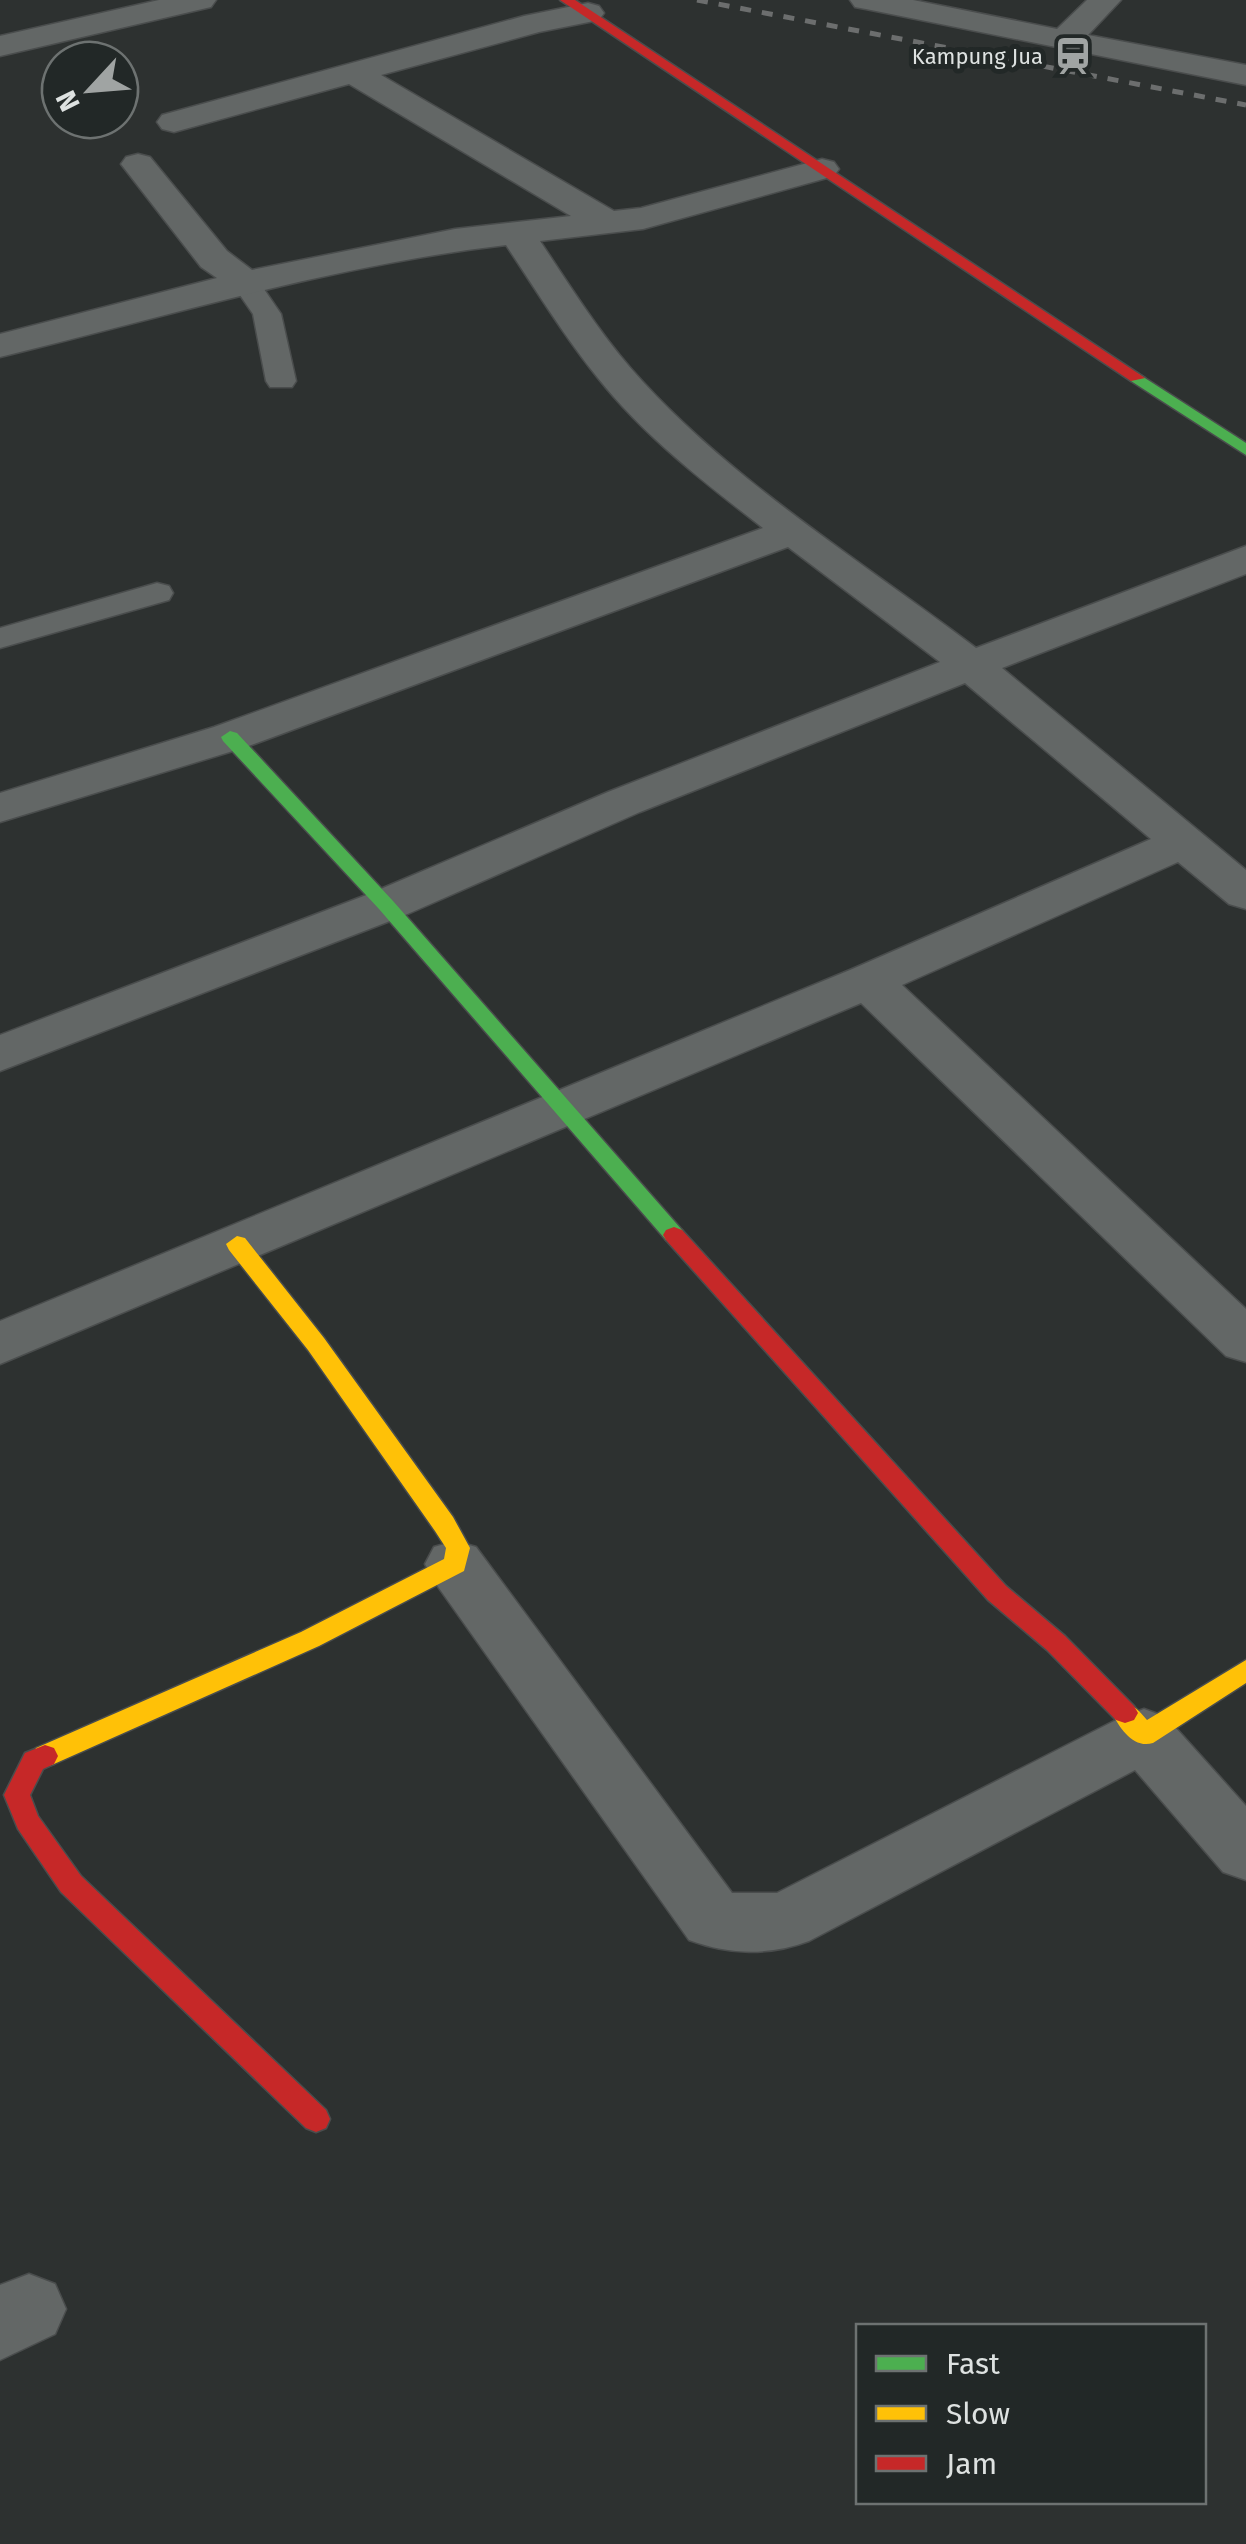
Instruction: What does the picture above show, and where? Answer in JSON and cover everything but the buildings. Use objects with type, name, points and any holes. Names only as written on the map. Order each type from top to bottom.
[{"type":"street","points":[[53,0],[81,28]]},
{"type":"street","points":[[0,46],[200,0]]},
{"type":"street","points":[[866,0],[1246,74]]},
{"type":"street","points":[[1064,40],[1105,0]]},
{"type":"street","points":[[480,6],[534,23]]},
{"type":"street","points":[[174,122],[534,23],[577,6],[1246,450]]},
{"type":"street","points":[[353,73],[611,224]]},
{"type":"street","points":[[138,164],[214,259],[244,282]]},
{"type":"street","points":[[0,346],[244,282],[455,240],[611,224],[822,169]]},
{"type":"street","points":[[518,235],[603,360],[648,410],[790,532],[971,665],[1246,894]]},
{"type":"street","points":[[8,795],[230,737],[790,532]]},
{"type":"street","points":[[0,1054],[386,905],[624,802],[1246,560]]},
{"type":"street","points":[[230,737],[386,905],[564,1107],[612,1168],[997,1593],[1050,1634],[1100,1683],[1246,1852]]},
{"type":"street","points":[[0,1344],[868,981],[1183,842]]},
{"type":"street","points":[[868,981],[1246,1342]]},
{"type":"street","points":[[237,1244],[316,1344],[444,1524],[458,1548],[455,1564],[713,1920],[747,1924],[785,1921],[1144,1735],[1246,1670]]},
{"type":"street","points":[[316,2119],[71,1884],[27,1820],[16,1794],[34,1761],[310,1640],[455,1564]]},
{"type":"lane","points":[[244,282],[267,314],[281,381]]},
{"type":"lane","points":[[0,638],[157,593]]},
{"type":"railway","points":[[697,0],[1246,105]]},
{"type":"traffic: fast","points":[[1137,378],[1246,450]]},
{"type":"traffic: fast","points":[[230,737],[386,905],[674,1235]]},
{"type":"traffic: slow","points":[[45,1756],[310,1639],[455,1564],[458,1548],[444,1524],[316,1344],[237,1244]]},
{"type":"traffic: slow","points":[[1125,1713],[1144,1735],[1246,1670]]},
{"type":"traffic: jam","points":[[566,0],[1137,378]]},
{"type":"traffic: jam","points":[[674,1235],[997,1593],[1056,1643],[1125,1713]]},
{"type":"traffic: jam","points":[[45,1756],[34,1761],[17,1795],[27,1821],[71,1884],[316,2119]]},
{"type":"place","name":"Kampung Jua","points":[[1073,56]]}]
